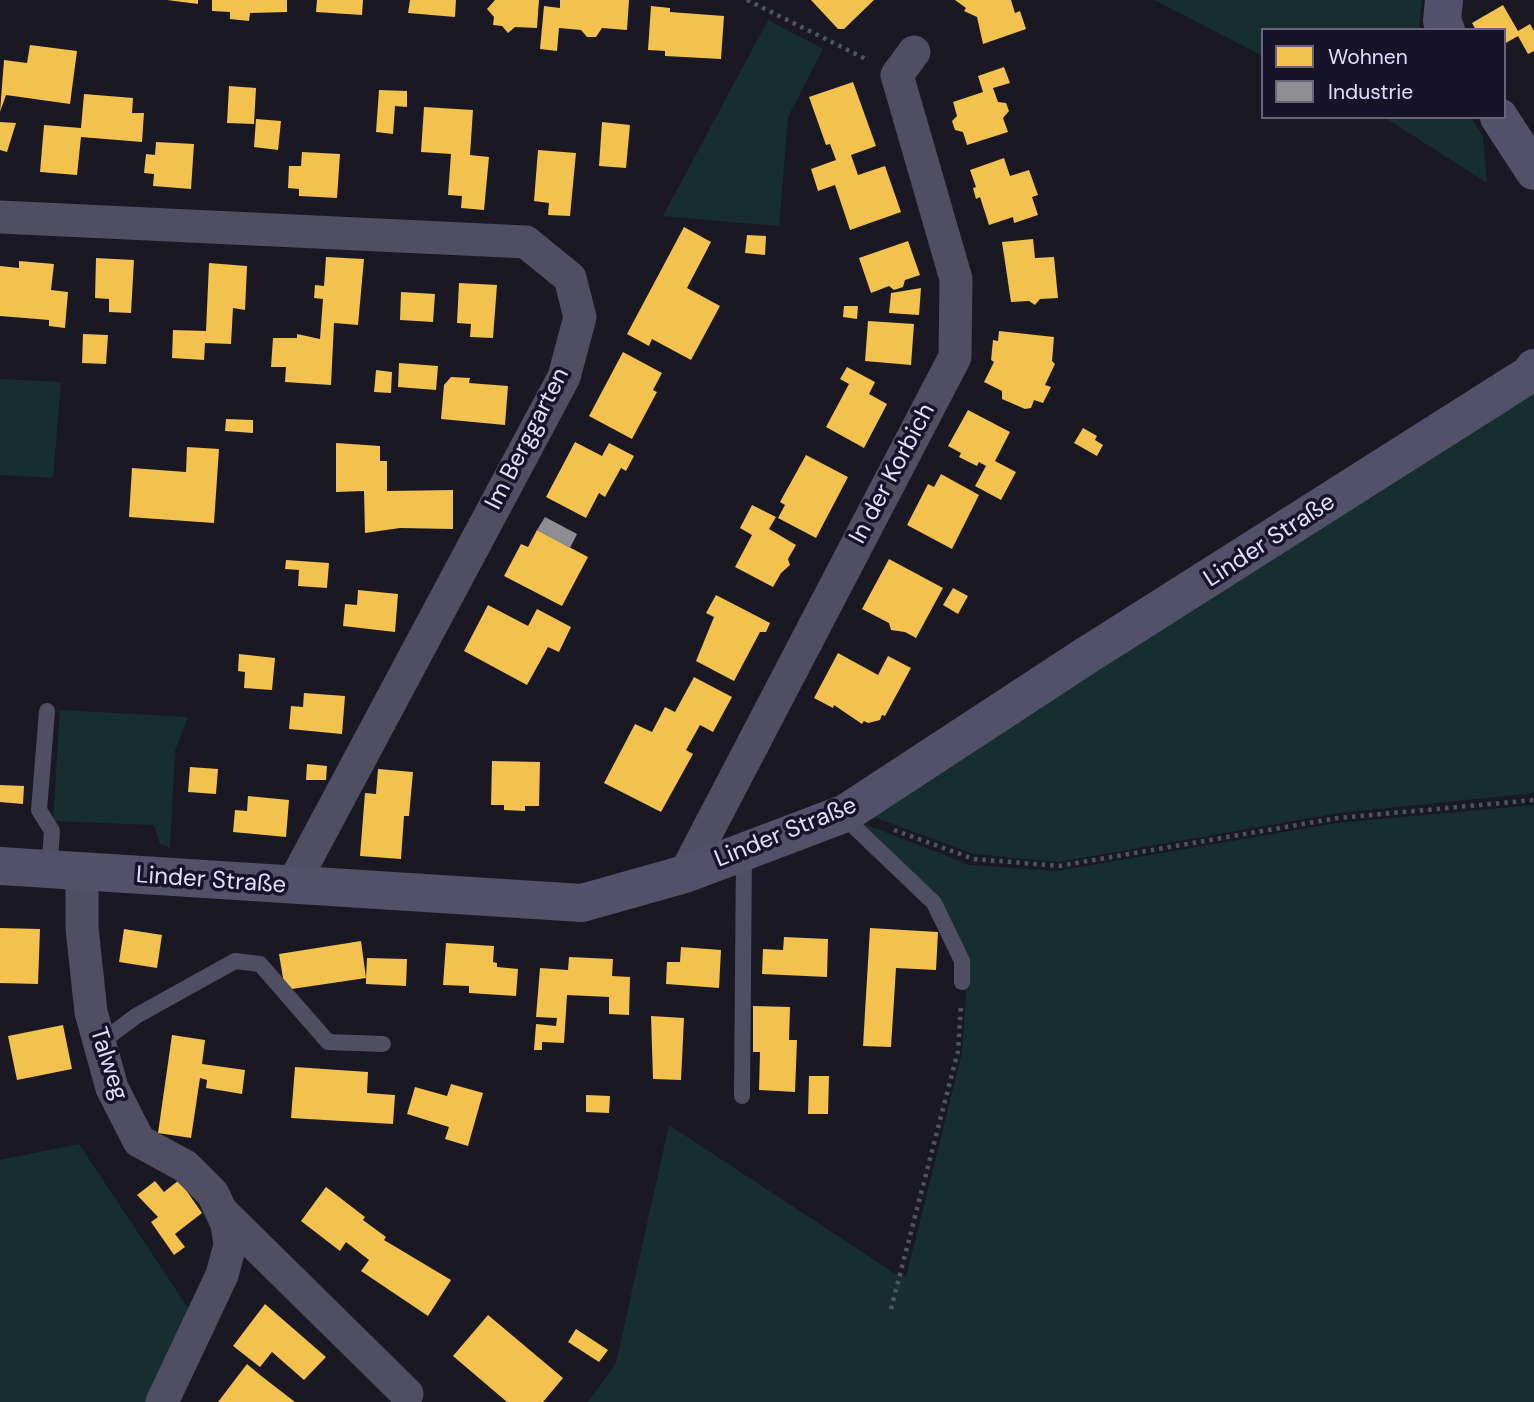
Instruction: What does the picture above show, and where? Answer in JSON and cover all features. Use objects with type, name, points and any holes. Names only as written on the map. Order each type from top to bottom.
[{"type":"street","points":[[1444,0],[1445,28]]},
{"type":"street","name":"In der Korbich","points":[[685,874],[955,357],[956,279],[906,63]]},
{"type":"street","points":[[1500,119],[1534,172]]},
{"type":"street","name":"Im Berggarten","points":[[0,217],[526,242],[570,278],[580,317],[564,377],[292,886]]},
{"type":"street","name":"Linder Straße","points":[[0,866],[582,904],[685,874],[844,814],[1081,659],[1530,374],[1534,368]]},
{"type":"street","name":"Talweg","points":[[65,872],[82,928],[91,1012],[112,1088],[139,1141],[185,1166],[213,1194],[227,1224],[230,1245],[222,1275],[162,1402]]},
{"type":"street","name":"Talweg","points":[[221,1211],[407,1394]]},
{"type":"lane","points":[[47,711],[39,810],[52,831],[65,872]]},
{"type":"lane","points":[[844,814],[934,904],[962,961],[962,982]]},
{"type":"lane","points":[[742,1096],[744,852]]},
{"type":"lane","points":[[100,1043],[136,1016],[235,961],[260,964],[328,1042],[383,1044]]},
{"type":"path","points":[[747,0],[906,63]]},
{"type":"path","points":[[844,814],[974,859],[1059,866],[1338,818],[1534,800]]},
{"type":"path","points":[[891,1309],[958,1051],[962,982]]},
{"type":"green space","points":[[1154,0],[1422,0],[1419,28],[1261,28],[1261,55]]},
{"type":"green space","points":[[768,20],[823,49],[788,117],[779,226],[663,216]]},
{"type":"green space","points":[[1387,119],[1472,119],[1483,137],[1487,183]]},
{"type":"green space","points":[[0,379],[61,382],[53,478],[0,475]]},
{"type":"green space","points":[[1534,380],[1534,793],[1339,813],[1058,862],[974,854],[860,812]]},
{"type":"green space","points":[[60,710],[188,717],[175,751],[170,848],[160,844],[154,825],[53,821]]},
{"type":"green space","points":[[1534,805],[1534,1402],[588,1402],[616,1363],[669,1125],[894,1273],[906,1277],[962,1053],[968,963],[938,902],[859,822],[970,865],[1057,871],[1337,823]]},
{"type":"green space","points":[[79,1144],[196,1320],[157,1402],[0,1402],[0,1160]]},
{"type":"building: Wohnen","points":[[167,0],[198,0],[198,4]]},
{"type":"building: Wohnen","points":[[212,0],[287,0],[287,12],[250,13],[249,21],[230,19],[230,12],[212,11]]},
{"type":"building: Wohnen","points":[[317,0],[363,0],[362,15],[316,12]]},
{"type":"building: Wohnen","points":[[410,0],[456,0],[455,17],[408,13]]},
{"type":"building: Wohnen","points":[[495,0],[539,0],[537,28],[515,27],[508,33],[502,26],[493,25],[494,17],[487,9]]},
{"type":"building: Wohnen","points":[[560,0],[629,0],[627,30],[602,28],[596,37],[587,37],[581,30],[559,28],[557,51],[540,49],[544,6],[560,8]]},
{"type":"building: Wohnen","points":[[811,0],[874,0],[844,29],[838,29]]},
{"type":"building: Wohnen","points":[[955,0],[1011,0],[1015,13],[1020,11],[1026,29],[983,44],[977,17],[964,11],[966,8]]},
{"type":"building: Wohnen","points":[[1503,5],[1518,31],[1530,24],[1534,31],[1534,51],[1528,54],[1518,36],[1506,43],[1506,28],[1475,28],[1472,23]]},
{"type":"building: Wohnen","points":[[651,6],[670,8],[670,12],[724,16],[721,59],[665,56],[665,51],[648,50]]},
{"type":"building: Wohnen","points":[[30,45],[77,51],[70,104],[6,95],[0,112],[4,60],[27,63]]},
{"type":"building: Wohnen","points":[[1004,67],[1010,83],[993,88],[998,102],[1006,103],[1009,111],[1003,118],[1008,132],[967,145],[963,132],[955,130],[952,121],[957,116],[953,102],[983,92],[978,76]]},
{"type":"building: Wohnen","points":[[853,82],[876,146],[851,155],[858,175],[885,166],[901,212],[850,230],[835,185],[818,191],[811,169],[836,160],[830,144],[826,145],[809,97]]},
{"type":"building: Wohnen","points":[[229,86],[256,88],[254,124],[227,123]]},
{"type":"building: Wohnen","points":[[379,90],[407,91],[407,107],[395,106],[393,134],[376,132]]},
{"type":"building: Wohnen","points":[[84,94],[133,98],[132,113],[144,113],[142,142],[81,137],[77,175],[40,172],[44,125],[81,128]]},
{"type":"building: Wohnen","points":[[424,107],[473,110],[470,155],[489,157],[484,210],[461,208],[462,196],[448,195],[451,154],[421,152]]},
{"type":"building: Wohnen","points":[[256,119],[281,121],[278,150],[254,147]]},
{"type":"building: Wohnen","points":[[0,122],[16,123],[7,152],[0,150]]},
{"type":"building: Wohnen","points":[[602,122],[630,125],[626,168],[599,166]]},
{"type":"building: Wohnen","points":[[156,142],[194,144],[191,189],[153,186],[154,174],[144,173],[146,154],[155,155]]},
{"type":"building: Wohnen","points":[[538,150],[576,153],[570,216],[548,215],[549,203],[534,201]]},
{"type":"building: Wohnen","points":[[302,152],[340,154],[337,198],[299,196],[299,189],[288,188],[289,166],[301,166]]},
{"type":"building: Wohnen","points":[[1004,158],[1010,176],[1029,170],[1038,195],[1032,197],[1038,215],[1014,223],[1013,217],[989,225],[980,197],[976,199],[973,188],[976,187],[970,170]]},
{"type":"building: Wohnen","points":[[684,227],[711,242],[687,288],[720,306],[691,360],[652,339],[649,346],[627,334]]},
{"type":"building: Wohnen","points":[[747,235],[766,236],[765,255],[745,253]]},
{"type":"building: Wohnen","points":[[1033,239],[1035,258],[1054,257],[1058,298],[1040,299],[1035,305],[1029,301],[1011,302],[1002,242]]},
{"type":"building: Wohnen","points":[[908,241],[920,275],[905,280],[903,287],[894,290],[889,286],[871,293],[859,258]]},
{"type":"building: Wohnen","points":[[326,257],[364,259],[358,325],[334,323],[331,385],[285,382],[286,367],[271,367],[273,338],[297,338],[297,334],[320,339],[323,299],[314,298],[315,285],[324,286]]},
{"type":"building: Wohnen","points":[[96,258],[134,260],[131,313],[109,312],[109,299],[95,298]]},
{"type":"building: Wohnen","points":[[19,261],[54,264],[51,290],[68,292],[65,328],[49,326],[49,320],[0,316],[0,266],[19,268]]},
{"type":"building: Wohnen","points":[[209,263],[247,266],[245,310],[233,308],[231,344],[205,343],[204,360],[172,358],[173,330],[206,331]]},
{"type":"building: Wohnen","points":[[459,283],[497,285],[493,338],[470,337],[471,324],[457,323]]},
{"type":"building: Wohnen","points":[[921,288],[919,315],[889,313],[891,293]]},
{"type":"building: Wohnen","points":[[401,292],[435,294],[433,322],[400,320]]},
{"type":"building: Wohnen","points":[[844,306],[858,306],[857,319],[843,317]]},
{"type":"building: Wohnen","points":[[868,321],[914,324],[911,365],[865,361]]},
{"type":"building: Wohnen","points":[[999,331],[1054,337],[1052,361],[1055,364],[1045,385],[1051,387],[1043,403],[1034,400],[1031,408],[1025,409],[1002,399],[1002,391],[984,382],[994,362],[991,360],[993,340],[998,341]]},
{"type":"building: Wohnen","points":[[83,334],[108,335],[106,364],[82,363]]},
{"type":"building: Wohnen","points":[[623,352],[662,373],[653,390],[657,392],[632,439],[589,416]]},
{"type":"building: Wohnen","points":[[399,363],[438,366],[436,390],[398,387]]},
{"type":"building: Wohnen","points":[[847,367],[875,382],[869,394],[887,404],[864,448],[826,427],[849,384],[840,379]]},
{"type":"building: Wohnen","points":[[376,370],[392,372],[391,393],[374,392]]},
{"type":"building: Wohnen","points":[[451,377],[470,378],[469,383],[508,386],[505,425],[441,419],[444,385]]},
{"type":"building: Wohnen","points":[[968,410],[1010,432],[995,461],[1016,472],[1001,500],[975,486],[986,466],[979,462],[977,466],[959,457],[961,453],[948,446]]},
{"type":"building: Wohnen","points":[[226,419],[253,420],[253,433],[225,431]]},
{"type":"building: Wohnen","points":[[1083,428],[1097,436],[1095,440],[1103,445],[1097,456],[1074,443]]},
{"type":"building: Wohnen","points":[[575,442],[602,456],[609,443],[634,456],[626,471],[621,468],[605,497],[599,493],[586,518],[546,497]]},
{"type":"building: Wohnen","points":[[336,443],[380,446],[380,461],[387,461],[387,491],[453,490],[453,529],[400,528],[365,533],[364,491],[336,492]]},
{"type":"building: Wohnen","points":[[187,447],[219,449],[214,523],[129,517],[132,468],[186,472]]},
{"type":"building: Wohnen","points":[[806,455],[848,477],[816,538],[778,518],[785,505],[780,502]]},
{"type":"building: Wohnen","points":[[941,474],[979,495],[952,549],[907,525],[928,484],[934,487]]},
{"type":"building: Wohnen","points":[[752,505],[776,517],[769,529],[796,545],[788,559],[790,565],[781,573],[773,587],[735,567],[752,535],[740,528]]},
{"type":"building: Wohnen","points":[[537,530],[588,557],[562,606],[504,576],[521,544],[528,547]]},
{"type":"building: Wohnen","points":[[889,559],[943,588],[916,638],[905,632],[891,630],[889,623],[862,609]]},
{"type":"building: Wohnen","points":[[286,560],[329,563],[327,588],[298,586],[299,570],[285,569]]},
{"type":"building: Wohnen","points":[[953,588],[968,596],[958,614],[943,605]]},
{"type":"building: Wohnen","points":[[358,590],[398,594],[395,632],[343,626],[345,604],[357,605]]},
{"type":"building: Wohnen","points":[[716,595],[770,623],[766,632],[760,632],[734,681],[696,661],[714,617],[706,613]]},
{"type":"building: Wohnen","points":[[488,605],[528,626],[537,609],[571,627],[559,652],[548,647],[527,685],[464,651]]},
{"type":"building: Wohnen","points":[[838,653],[878,675],[888,656],[911,668],[885,716],[882,715],[880,720],[868,723],[864,721],[862,724],[834,705],[833,708],[814,698]]},
{"type":"building: Wohnen","points":[[239,654],[275,658],[272,690],[244,688],[245,672],[238,671]]},
{"type":"building: Wohnen","points":[[694,677],[732,697],[713,732],[700,725],[686,750],[693,754],[661,812],[604,783],[635,724],[652,732],[665,707],[675,712]]},
{"type":"building: Wohnen","points":[[304,693],[345,696],[342,734],[289,729],[291,706],[303,707]]},
{"type":"building: Wohnen","points":[[492,761],[540,762],[539,806],[525,806],[525,811],[504,810],[504,805],[491,805]]},
{"type":"building: Wohnen","points":[[307,764],[327,766],[326,780],[306,780]]},
{"type":"building: Wohnen","points":[[190,767],[218,769],[216,794],[188,792]]},
{"type":"building: Wohnen","points":[[378,769],[413,772],[409,816],[404,816],[401,859],[360,856],[365,793],[376,794]]},
{"type":"building: Wohnen","points":[[0,785],[24,786],[23,804],[0,802]]},
{"type":"building: Wohnen","points":[[248,796],[289,800],[286,837],[233,832],[235,810],[247,811]]},
{"type":"building: Wohnen","points":[[0,928],[40,929],[38,984],[0,983]]},
{"type":"building: Wohnen","points":[[870,928],[938,932],[936,970],[896,968],[891,1047],[863,1046]]},
{"type":"building: Wohnen","points":[[124,929],[162,935],[157,968],[119,962]]},
{"type":"building: Wohnen","points":[[784,937],[828,939],[827,977],[762,974],[763,949],[783,950]]},
{"type":"building: Wohnen","points":[[361,941],[366,978],[285,990],[279,954]]},
{"type":"building: Wohnen","points":[[446,943],[494,946],[493,962],[497,963],[497,967],[518,969],[516,996],[469,993],[469,986],[443,985]]},
{"type":"building: Wohnen","points":[[681,947],[721,950],[719,988],[666,984],[667,962],[680,962]]},
{"type":"building: Wohnen","points":[[569,957],[613,959],[612,976],[630,977],[629,1015],[609,1014],[609,997],[567,995],[564,1043],[542,1042],[542,1050],[534,1050],[536,1024],[556,1026],[557,1018],[536,1017],[540,968],[568,970]]},
{"type":"building: Wohnen","points":[[367,958],[407,959],[406,986],[366,984]]},
{"type":"building: Wohnen","points":[[753,1006],[790,1007],[789,1040],[797,1040],[795,1092],[759,1090],[760,1052],[753,1052]]},
{"type":"building: Wohnen","points":[[651,1016],[684,1018],[681,1080],[653,1079]]},
{"type":"building: Wohnen","points":[[63,1025],[72,1069],[17,1080],[8,1036]]},
{"type":"building: Wohnen","points":[[172,1035],[205,1040],[202,1064],[245,1070],[242,1094],[206,1088],[207,1080],[200,1078],[191,1138],[158,1133]]},
{"type":"building: Wohnen","points":[[295,1067],[368,1072],[367,1093],[395,1095],[393,1124],[291,1118]]},
{"type":"building: Wohnen","points":[[809,1076],[829,1076],[828,1114],[808,1114]]},
{"type":"building: Wohnen","points":[[451,1084],[483,1093],[468,1146],[445,1139],[449,1127],[407,1114],[415,1087],[447,1096]]},
{"type":"building: Wohnen","points":[[586,1095],[610,1096],[609,1113],[586,1112]]},
{"type":"building: Wohnen","points":[[179,1180],[202,1213],[175,1234],[185,1247],[174,1255],[151,1222],[158,1217],[137,1195],[155,1181],[164,1192]]},
{"type":"building: Wohnen","points":[[326,1187],[365,1217],[363,1220],[386,1237],[384,1240],[451,1280],[428,1316],[361,1271],[369,1260],[346,1242],[340,1251],[301,1221]]},
{"type":"building: Wohnen","points":[[265,1304],[326,1357],[304,1380],[272,1352],[260,1367],[233,1346]]},
{"type":"building: Wohnen","points":[[488,1315],[563,1378],[543,1402],[507,1402],[453,1356]]},
{"type":"building: Wohnen","points":[[576,1329],[608,1350],[599,1362],[568,1342]]},
{"type":"building: Wohnen","points":[[247,1364],[260,1375],[295,1402],[218,1402]]},
{"type":"building: Industrie","points":[[545,517],[577,534],[570,548],[537,530]]}]
